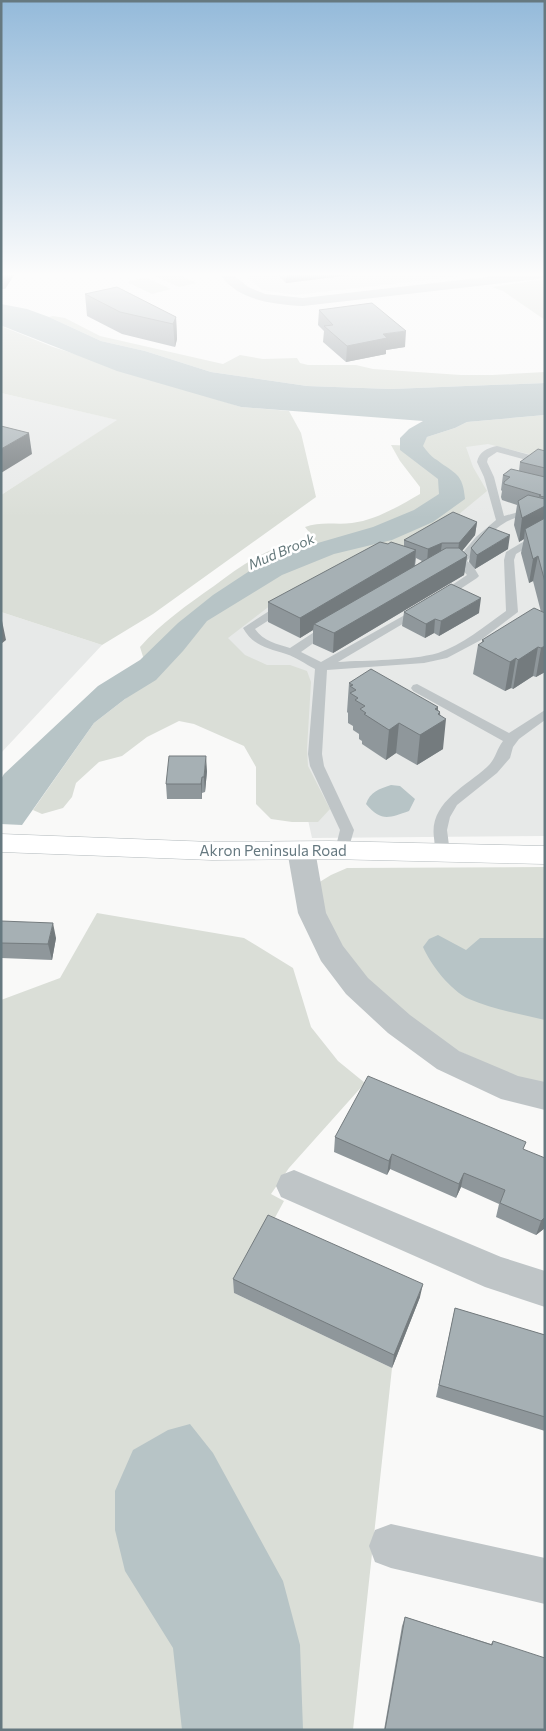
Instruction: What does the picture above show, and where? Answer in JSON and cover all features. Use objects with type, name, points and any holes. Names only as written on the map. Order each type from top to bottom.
[{"type":"street","name":"Akron Peninsula Road","points":[[13,844],[212,851],[342,850],[545,855]]},
{"type":"street","points":[[302,850],[312,913],[332,953],[357,986],[399,1024],[448,1060],[513,1089],[545,1096]]},
{"type":"street","points":[[294,1186],[498,1274],[545,1289]]},
{"type":"street","points":[[391,1546],[545,1581]]},
{"type":"lane","points":[[502,522],[494,504],[495,476],[482,462],[483,458],[491,450],[497,449],[545,462]]},
{"type":"lane","points":[[461,562],[480,538],[502,522],[522,514],[545,519]]},
{"type":"lane","points":[[290,602],[249,628],[252,635],[260,641],[292,652],[321,667],[443,656],[477,637],[512,612],[509,560],[511,552],[545,532]]},
{"type":"lane","points":[[321,667],[468,581],[473,576],[469,567],[461,562],[448,560],[434,566]]},
{"type":"lane","points":[[292,652],[309,639],[343,619]]},
{"type":"lane","points":[[321,667],[314,754],[317,766],[347,830],[342,850]]},
{"type":"lane","points":[[417,688],[511,740]]},
{"type":"lane","points":[[443,853],[440,830],[443,817],[452,802],[492,770],[503,758],[506,746],[511,740],[545,714]]},
{"type":"shaded area","points":[[1,356],[81,356],[241,407],[289,411],[301,433],[316,497],[153,614],[102,645],[1,612],[1,495],[117,420],[1,393]]},
{"type":"shaded area","points":[[78,356],[160,356],[211,372],[307,386],[391,389],[545,383],[545,415],[467,422],[427,437],[423,446],[429,454],[457,475],[464,490],[465,499],[433,522],[392,540],[334,554],[282,575],[207,621],[156,680],[125,699],[94,723],[22,825],[1,824],[1,779],[4,774],[98,686],[140,660],[178,623],[213,595],[251,570],[297,549],[373,527],[414,510],[439,494],[438,479],[400,450],[400,438],[409,429],[423,421],[241,407],[117,371]]},
{"type":"shaded area","points":[[160,356],[187,356],[223,364],[239,356],[263,359],[297,358],[300,363],[308,365],[356,365],[373,369],[461,375],[545,372],[545,383],[391,389],[307,386],[211,372]]},
{"type":"shaded area","points":[[1,393],[118,420],[1,495]]},
{"type":"shaded area","points":[[545,415],[545,458],[488,444],[466,447],[473,467],[487,491],[424,543],[288,592],[228,638],[245,655],[267,665],[290,665],[307,671],[311,682],[307,749],[308,766],[330,809],[318,822],[292,822],[271,819],[256,804],[256,767],[244,746],[194,724],[179,721],[147,737],[122,756],[99,762],[76,783],[72,797],[63,808],[42,814],[33,810],[94,723],[125,699],[149,676],[140,647],[175,615],[254,558],[269,551],[303,542],[313,537],[305,527],[322,524],[352,523],[370,519],[420,494],[420,487],[400,461],[391,445],[422,446],[427,437],[467,422]]},
{"type":"shaded area","points":[[467,438],[545,457],[545,836],[312,838],[295,761],[203,639],[472,495],[463,450]]},
{"type":"shaded area","points":[[1,612],[102,645],[1,753]]},
{"type":"shaded area","points":[[391,785],[400,786],[415,799],[409,811],[391,817],[376,814],[366,804],[368,800],[379,790]]},
{"type":"shaded area","points":[[545,867],[545,1086],[524,1081],[432,1039],[373,990],[322,922],[318,883],[347,868]]},
{"type":"shaded area","points":[[97,913],[244,938],[293,968],[311,1027],[338,1061],[365,1083],[289,1168],[271,1194],[284,1201],[234,1293],[392,1368],[353,1730],[1,1730],[1,1000],[60,978]]},
{"type":"shaded area","points":[[438,935],[466,950],[480,938],[545,938],[545,1020],[487,1006],[469,999],[455,990],[436,969],[423,947],[429,939]]},
{"type":"shaded area","points":[[190,1424],[213,1453],[283,1581],[300,1645],[303,1730],[182,1730],[173,1648],[125,1571],[115,1530],[115,1491],[133,1450],[168,1430]]},
{"type":"building","points":[[1,426],[29,433],[1,449]]},
{"type":"building","points":[[538,449],[545,451],[545,468],[520,462]]},
{"type":"building","points":[[511,469],[545,477],[545,497],[504,484],[510,477],[503,475]]},
{"type":"building","points":[[528,495],[545,499],[545,506],[522,518],[518,501]]},
{"type":"building","points":[[453,512],[477,522],[459,543],[442,543],[428,549],[404,540]]},
{"type":"building","points":[[545,518],[545,582],[538,556],[533,559],[525,529]]},
{"type":"building","points":[[489,527],[510,535],[477,555],[471,548]]},
{"type":"building","points":[[380,542],[388,544],[391,542],[416,550],[300,618],[268,602]]},
{"type":"building","points":[[446,548],[459,548],[467,556],[334,633],[314,624]]},
{"type":"building","points":[[451,584],[481,598],[441,621],[435,619],[426,624],[404,612]]},
{"type":"building","points":[[534,608],[545,613],[545,646],[538,647],[518,660],[516,658],[510,662],[478,645],[484,641],[482,640]]},
{"type":"building","points":[[371,669],[438,707],[435,709],[440,712],[438,714],[446,719],[420,735],[399,723],[389,730],[364,714],[366,713],[360,709],[365,706],[355,700],[358,698],[350,693],[356,690],[349,683]]},
{"type":"building","points":[[169,756],[206,756],[204,777],[202,777],[201,784],[166,784]]},
{"type":"building","points":[[1,921],[53,923],[48,944],[1,943]]},
{"type":"building","points":[[368,1076],[526,1142],[523,1149],[545,1158],[545,1217],[541,1221],[500,1203],[505,1190],[464,1173],[459,1184],[392,1154],[389,1161],[335,1137]]},
{"type":"building","points":[[268,1215],[423,1284],[394,1355],[233,1279]]},
{"type":"building","points":[[455,1308],[545,1335],[545,1417],[439,1385]]},
{"type":"building","points":[[405,1617],[492,1645],[493,1641],[545,1658],[545,1730],[385,1730]]},
{"type":"water label","name":"Mud Brook","points":[[281,551]]}]
